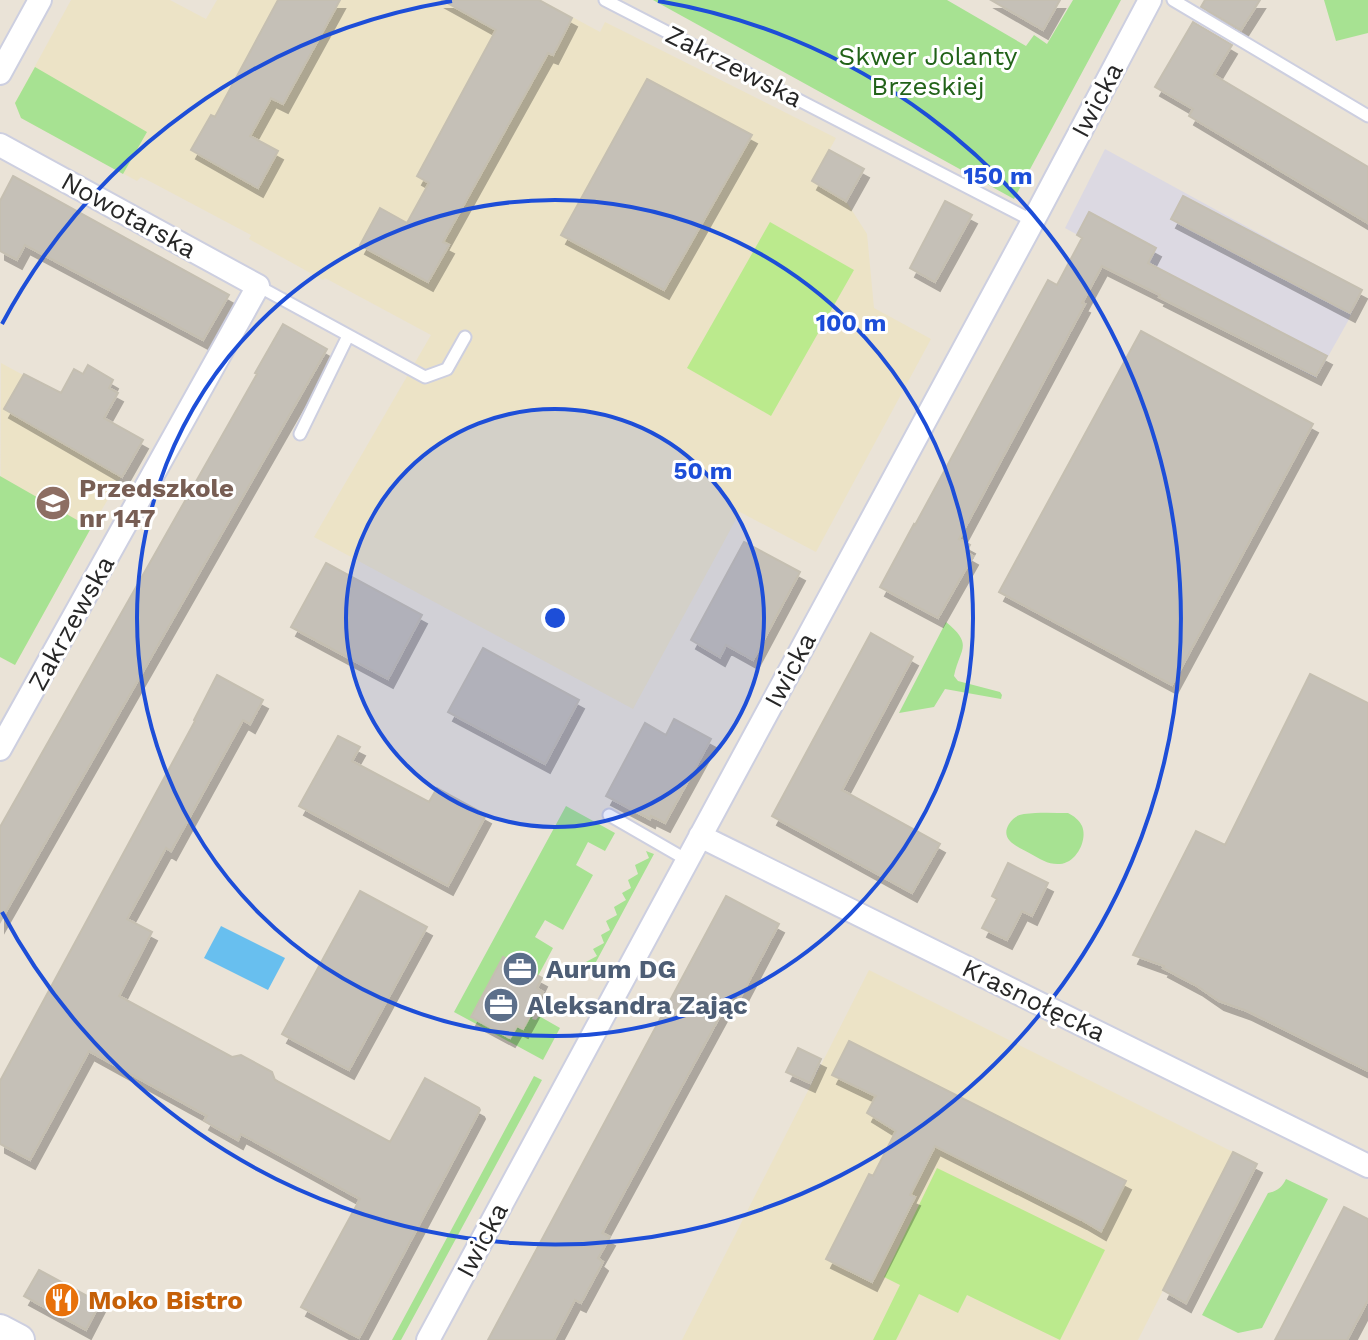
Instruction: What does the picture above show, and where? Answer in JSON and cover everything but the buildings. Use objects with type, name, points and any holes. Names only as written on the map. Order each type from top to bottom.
[{"type":"street","points":[[0,73],[40,0]]},
{"type":"street","name":"Iwicka","points":[[428,1340],[1150,0]]},
{"type":"street","name":"Nowotarska","points":[[0,145],[258,286]]},
{"type":"street","name":"Zakrzewska","points":[[0,749],[258,286]]},
{"type":"street","name":"Krasnołęcka","points":[[700,836],[1368,1166]]},
{"type":"street","points":[[0,1330],[19,1340]]},
{"type":"lane","name":"Zakrzewska","points":[[605,0],[1033,221]]},
{"type":"lane","points":[[1173,0],[1368,116]]},
{"type":"lane","points":[[258,286],[425,377],[447,369],[465,337]]},
{"type":"lane","points":[[300,434],[348,336]]},
{"type":"lane","points":[[609,815],[687,860]]},
{"type":"shaded area","points":[[71,0],[170,0],[206,19],[217,0],[541,0],[600,32],[605,22],[836,138],[812,181],[846,201],[867,234],[874,308],[931,339],[816,552],[740,512],[633,709],[314,537],[431,335],[325,278],[323,280],[249,239],[251,235],[153,183],[141,177],[137,181],[21,118],[15,103]]},
{"type":"shaded area","points":[[1105,149],[1362,290],[1316,378],[1137,284],[1143,271],[1065,228]]},
{"type":"shaded area","name":"Przedszkole nr 147","points":[[1,363],[143,440],[15,665],[0,657]]},
{"type":"shaded area","points":[[869,970],[1233,1152],[1138,1340],[682,1340]]},
{"type":"green space","name":"Skwer Jolanty Brzeskiej","points":[[653,0],[947,0],[1026,46],[1034,35],[1047,44],[1073,0],[1121,0],[1014,199]]},
{"type":"green space","points":[[1324,0],[1368,0],[1368,33],[1336,41]]},
{"type":"green space","points":[[35,67],[147,132],[123,174],[21,118],[15,103]]},
{"type":"green space","points":[[770,222],[854,270],[771,416],[687,368]]},
{"type":"green space","points":[[0,476],[91,528],[15,665],[0,657]]},
{"type":"green space","points":[[946,622],[960,636],[963,647],[954,676],[958,681],[1000,692],[1001,699],[945,689],[934,707],[899,713]]},
{"type":"green space","points":[[566,806],[615,833],[605,851],[588,842],[576,865],[593,875],[563,930],[545,920],[535,937],[553,948],[538,976],[503,957],[471,1016],[517,1026],[531,1013],[534,1014],[532,1019],[536,1020],[539,1016],[560,1028],[543,1060],[454,1012]]},
{"type":"green space","points":[[1068,813],[1081,824],[1083,838],[1076,855],[1066,863],[1048,863],[1008,839],[1009,824],[1019,815]]},
{"type":"green space","points":[[646,851],[654,854],[590,973],[584,963],[597,956],[593,949],[604,943],[601,935],[610,930],[606,921],[617,915],[614,907],[626,900],[622,893],[631,888],[628,880],[638,874],[635,865],[649,858]]},
{"type":"green space","points":[[534,1076],[542,1080],[401,1340],[392,1340]]},
{"type":"green space","points":[[937,1168],[1105,1250],[1060,1340],[967,1295],[958,1313],[919,1294],[896,1340],[873,1340],[900,1285],[884,1277]]},
{"type":"green space","points":[[1286,1179],[1328,1199],[1262,1328],[1238,1333],[1202,1315],[1268,1193],[1279,1188]]},
{"type":"water","points":[[221,926],[285,958],[268,990],[204,958]]},
{"type":"place","name":"Przedszkole nr 147","points":[[53,503]]},
{"type":"place","name":"Aurum DG","points":[[520,969]]},
{"type":"place","name":"Aleksandra Zając","points":[[501,1005]]},
{"type":"place","name":"Moko Bistro","points":[[62,1300]]}]
